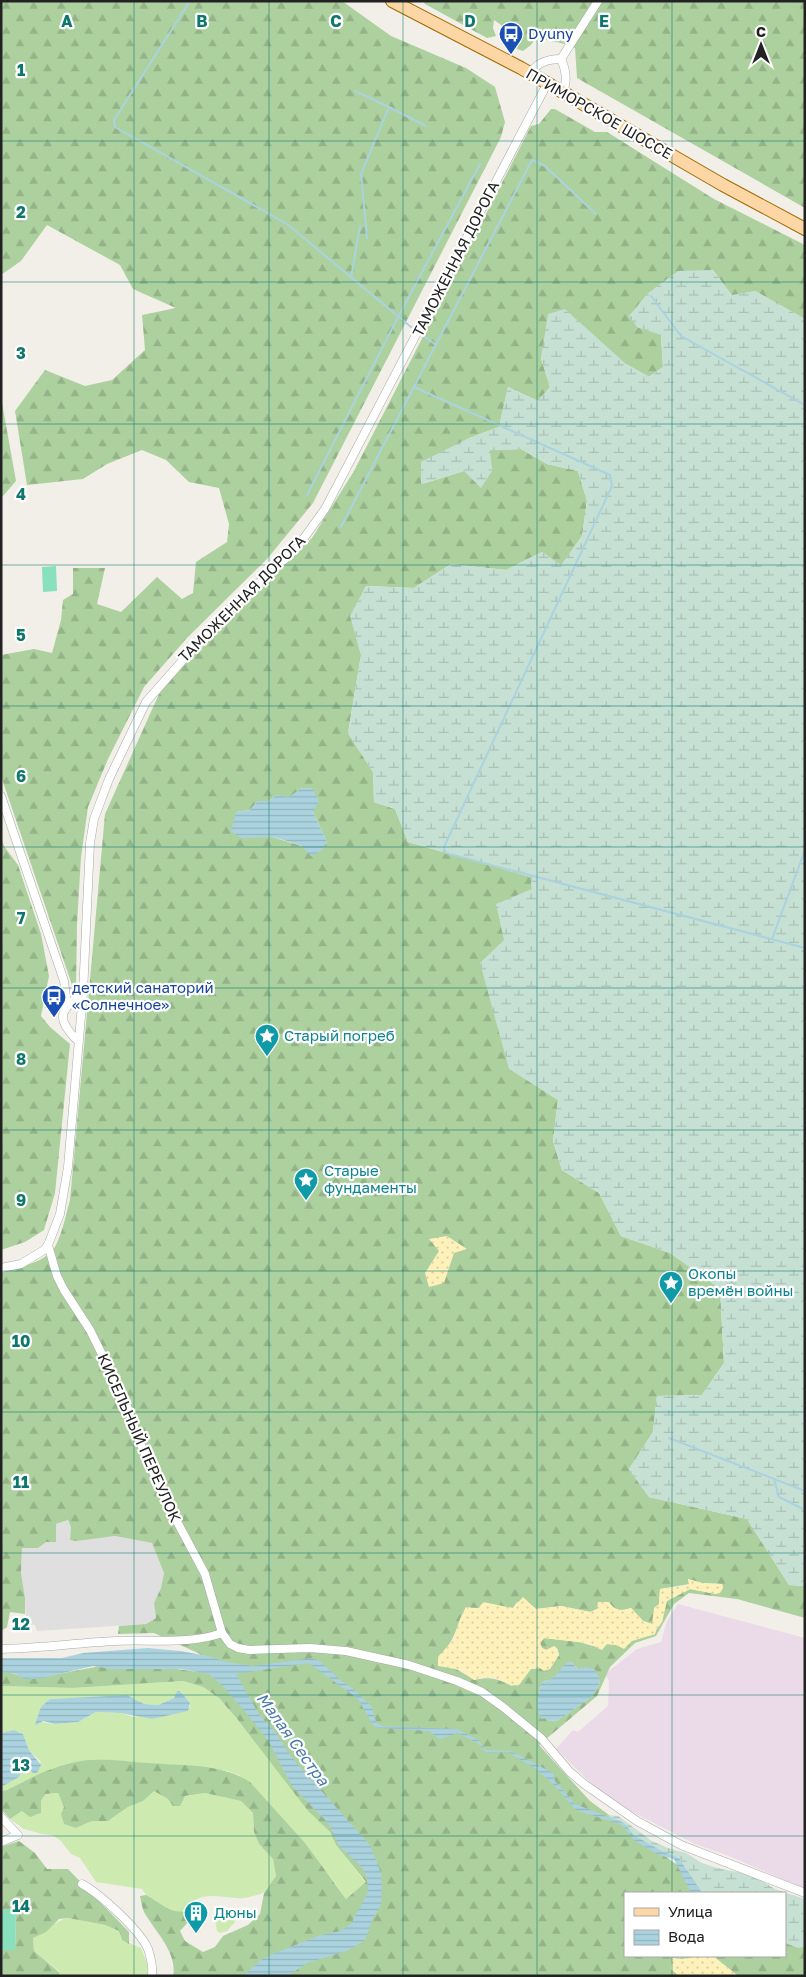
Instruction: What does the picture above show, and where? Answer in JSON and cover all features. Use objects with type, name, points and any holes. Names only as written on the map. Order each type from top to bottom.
[{"type":"main road","name":"ПРИМОРСКОЕ ШОССЕ","points":[[392,1],[530,74],[723,185],[805,229]]},
{"type":"street","points":[[561,59],[598,1]]},
{"type":"street","points":[[530,74],[533,68],[544,61],[561,59]]},
{"type":"street","points":[[561,59],[566,80],[566,86],[562,93]]},
{"type":"street","name":"ТАМОЖЕННАЯ ДОРОГА","points":[[48,1245],[57,1225],[68,1167],[83,994],[90,843],[94,820],[109,779],[141,710],[174,668],[220,618],[296,549],[325,509],[547,84]]},
{"type":"street","points":[[1,796],[64,982],[67,1004],[64,1012],[64,1024],[78,1040]]},
{"type":"street","points":[[67,1004],[83,994]]},
{"type":"street","points":[[1,1268],[21,1264],[39,1254],[48,1245]]},
{"type":"street","name":"КИСЕЛЬНЫЙ ПЕРЕУЛОК","points":[[48,1245],[56,1276],[90,1330],[126,1403],[138,1438],[172,1512],[205,1574],[222,1634]]},
{"type":"street","points":[[1,1649],[42,1648],[115,1641],[206,1639],[222,1634],[230,1644],[238,1648],[272,1650],[323,1648],[346,1651],[409,1665],[466,1684],[482,1692],[541,1738],[569,1771],[584,1784],[637,1821],[681,1845],[805,1893]]},
{"type":"street","points":[[1,1817],[18,1835],[1,1842]]},
{"type":"street","points":[[82,1884],[94,1890],[136,1932],[148,1948],[153,1967],[152,1976]]},
{"type":"shaded area","points":[[68,1520],[71,1527],[71,1540],[115,1536],[152,1543],[164,1573],[161,1588],[154,1603],[156,1618],[146,1624],[37,1631],[35,1625],[26,1624],[25,1598],[21,1573],[22,1548],[38,1548],[56,1524]]},
{"type":"shaded area","points":[[678,1604],[805,1638],[805,1889],[729,1856],[695,1844],[607,1799],[556,1749],[573,1730],[578,1732],[608,1706],[609,1681],[605,1674],[637,1649],[661,1642],[667,1621]]},
{"type":"green space","points":[[1,1],[342,1],[391,36],[466,68],[495,87],[505,122],[501,137],[313,503],[267,559],[187,638],[144,687],[108,759],[88,807],[81,857],[76,988],[74,991],[1,776],[1,655],[34,649],[52,653],[61,620],[63,600],[73,594],[73,568],[105,568],[97,604],[121,612],[157,577],[182,599],[193,593],[196,562],[227,542],[229,524],[219,488],[189,482],[166,460],[142,450],[107,464],[83,479],[27,485],[15,411],[45,370],[85,386],[112,380],[145,350],[142,315],[176,308],[133,289],[120,265],[47,225],[21,261],[1,275]]},
{"type":"green space","points":[[423,1],[805,1],[805,208],[577,78],[575,48],[536,38],[523,51],[514,48],[508,31],[494,20],[493,28],[496,36],[487,38],[425,4]]},
{"type":"green space","points":[[551,109],[555,109],[595,132],[607,132],[714,199],[805,245],[805,319],[755,291],[732,296],[713,270],[637,327],[661,334],[663,367],[649,377],[626,364],[541,358],[550,387],[538,401],[508,387],[499,427],[467,439],[422,484],[464,471],[492,471],[489,450],[521,449],[547,464],[578,471],[587,501],[582,536],[561,566],[542,552],[506,570],[451,564],[414,588],[366,586],[351,616],[361,655],[348,733],[373,772],[374,802],[395,809],[408,842],[531,877],[532,889],[504,940],[509,1068],[558,1100],[553,1141],[562,1170],[599,1193],[621,1236],[670,1253],[720,1288],[724,1363],[702,1395],[657,1396],[653,1432],[629,1469],[649,1497],[747,1519],[789,1585],[805,1586],[805,1618],[737,1599],[689,1593],[674,1604],[656,1636],[635,1643],[610,1667],[597,1696],[539,1745],[590,1801],[673,1862],[724,1892],[624,1892],[624,1957],[694,1957],[673,1959],[671,1969],[679,1976],[173,1976],[174,1967],[169,1950],[144,1912],[140,1896],[146,1895],[172,1910],[192,1910],[200,1916],[190,1920],[180,1931],[185,1941],[203,1952],[215,1947],[223,1936],[248,1925],[260,1914],[264,1893],[276,1876],[273,1859],[259,1844],[254,1832],[253,1813],[241,1801],[205,1793],[185,1796],[180,1806],[173,1806],[168,1799],[154,1791],[143,1801],[128,1807],[108,1821],[92,1821],[76,1828],[64,1824],[61,1814],[64,1807],[58,1793],[45,1794],[41,1801],[41,1813],[30,1817],[22,1811],[10,1819],[1,1809],[1,1791],[52,1769],[90,1760],[202,1766],[227,1771],[250,1782],[305,1843],[346,1899],[366,1882],[336,1845],[330,1832],[308,1811],[238,1720],[219,1698],[203,1687],[183,1681],[73,1688],[1,1686],[1,1670],[31,1679],[106,1665],[163,1667],[198,1672],[200,1654],[154,1633],[118,1634],[119,1626],[146,1624],[156,1618],[154,1603],[161,1588],[164,1573],[152,1543],[115,1536],[76,1541],[70,1540],[71,1527],[68,1520],[56,1524],[56,1542],[46,1542],[38,1548],[22,1548],[21,1573],[25,1598],[25,1614],[10,1612],[7,1627],[1,1631],[1,1271],[40,1260],[52,1251],[61,1234],[70,1200],[105,814],[159,694],[176,673],[312,538],[354,471],[531,126],[539,124]],"holes":[[[302,788],[327,842],[302,846],[272,837],[260,837],[236,812],[250,810],[258,801],[269,801],[276,795],[289,798]],[[688,1579],[702,1583],[722,1584],[723,1588],[716,1594],[690,1589],[666,1601],[662,1622],[655,1634],[616,1645],[593,1646],[579,1642],[544,1638],[540,1643],[542,1648],[546,1650],[557,1648],[559,1655],[547,1665],[531,1669],[512,1686],[494,1679],[474,1680],[438,1657],[452,1640],[466,1607],[513,1608],[517,1602],[536,1609],[561,1606],[590,1612],[597,1609],[613,1608],[622,1611],[631,1608],[643,1621],[652,1624],[659,1604],[660,1589],[689,1584]],[[571,1662],[578,1669],[588,1668],[595,1670],[600,1683],[589,1699],[560,1718],[560,1720],[548,1721],[538,1702],[540,1688],[544,1681],[552,1679]]]},
{"type":"green space","points":[[713,270],[732,295],[755,291],[805,319],[805,1586],[789,1585],[747,1519],[649,1497],[629,1469],[653,1432],[657,1396],[702,1395],[724,1363],[720,1289],[670,1253],[621,1236],[599,1193],[562,1170],[553,1141],[558,1100],[509,1069],[480,963],[504,940],[496,904],[532,889],[531,877],[408,842],[395,809],[374,802],[373,772],[348,733],[361,655],[350,616],[366,586],[414,588],[451,564],[506,570],[542,552],[561,565],[582,536],[587,501],[578,471],[547,464],[521,449],[490,450],[492,471],[481,488],[464,471],[421,484],[421,462],[467,439],[499,427],[508,387],[538,401],[550,387],[541,358],[548,314],[565,309],[626,364],[650,377],[663,367],[661,335],[637,327],[629,316],[648,293],[678,271]]},
{"type":"green space","points":[[1,397],[16,481],[3,496],[1,496]]},
{"type":"green space","points":[[56,566],[57,591],[43,592],[42,567]]},
{"type":"green space","points":[[1,837],[4,846],[18,865],[41,934],[49,976],[41,1016],[50,1027],[70,1044],[55,1193],[44,1230],[25,1242],[1,1250]]},
{"type":"green space","points":[[183,1681],[203,1687],[219,1698],[260,1746],[308,1811],[330,1832],[336,1845],[366,1883],[346,1899],[335,1883],[239,1775],[227,1771],[200,1767],[94,1759],[65,1764],[1,1791],[1,1785],[19,1777],[24,1767],[30,1768],[41,1762],[29,1750],[23,1734],[14,1730],[1,1733],[1,1686],[73,1688]],"holes":[[[177,1691],[180,1691],[190,1703],[190,1707],[134,1717],[121,1713],[96,1712],[78,1722],[55,1724],[41,1722],[50,1699],[127,1695],[144,1704],[158,1705],[174,1698]]]},
{"type":"green space","points":[[154,1790],[168,1799],[205,1793],[241,1801],[253,1813],[254,1832],[259,1844],[273,1859],[276,1876],[266,1890],[263,1893],[243,1898],[207,1896],[190,1904],[181,1913],[165,1909],[146,1895],[142,1889],[96,1882],[80,1858],[71,1854],[60,1840],[52,1835],[24,1829],[10,1819],[22,1811],[37,1815],[41,1813],[41,1801],[45,1794],[58,1793],[64,1807],[61,1814],[76,1828],[92,1821],[108,1821],[128,1807],[143,1801]]},
{"type":"green space","points":[[606,1815],[618,1816],[652,1841],[686,1853],[702,1863],[752,1875],[775,1889],[784,1892],[701,1892],[679,1858],[633,1835],[627,1826]]},
{"type":"green space","points":[[19,1841],[35,1853],[47,1869],[68,1869],[129,1932],[129,1944],[122,1940],[119,1931],[105,1925],[68,1918],[59,1919],[46,1932],[33,1938],[34,1951],[60,1973],[58,1976],[1,1976],[1,1950],[15,1950],[16,1911],[1,1910],[1,1847]]},
{"type":"green space","points":[[786,1893],[805,1899],[805,1947],[798,1948],[786,1943]]},
{"type":"green space","points":[[1,1910],[16,1910],[15,1950],[1,1950]]},
{"type":"green space","points":[[223,1910],[231,1914],[235,1922],[227,1931],[220,1933],[217,1931],[214,1915],[216,1912]]},
{"type":"green space","points":[[68,1918],[105,1925],[119,1931],[122,1940],[141,1948],[147,1963],[148,1976],[58,1976],[60,1972],[34,1951],[33,1938],[59,1921]]},
{"type":"green space","points":[[786,1935],[805,1942],[805,1976],[738,1976],[714,1957],[786,1957]]},
{"type":"sand","points":[[447,1236],[467,1249],[454,1253],[444,1283],[429,1287],[425,1273],[439,1251],[429,1239]]},
{"type":"sand","points":[[688,1579],[702,1583],[722,1584],[723,1588],[720,1593],[716,1594],[690,1589],[667,1601],[662,1622],[655,1634],[632,1641],[624,1649],[616,1645],[607,1644],[602,1650],[587,1643],[544,1638],[540,1643],[542,1648],[546,1650],[554,1646],[557,1648],[559,1655],[550,1669],[544,1671],[540,1668],[531,1669],[519,1685],[509,1684],[492,1677],[474,1680],[461,1670],[438,1666],[438,1657],[453,1640],[466,1607],[478,1609],[483,1602],[513,1608],[523,1597],[536,1609],[561,1606],[590,1612],[597,1609],[598,1602],[609,1602],[619,1610],[631,1608],[643,1621],[652,1624],[654,1608],[659,1604],[660,1589],[685,1586],[689,1584]]},
{"type":"sand","points":[[714,1957],[738,1976],[679,1976],[671,1969],[672,1958]]},
{"type":"water","points":[[302,788],[312,788],[319,801],[313,812],[327,842],[321,851],[311,856],[302,846],[284,840],[272,837],[241,838],[231,831],[236,812],[250,810],[258,801],[269,801],[276,795],[289,797]]},
{"type":"water","points":[[148,1648],[180,1651],[208,1656],[226,1662],[253,1666],[314,1658],[351,1687],[372,1707],[376,1722],[382,1726],[457,1729],[478,1740],[486,1750],[511,1751],[553,1773],[555,1781],[575,1804],[622,1822],[633,1835],[679,1858],[701,1892],[690,1892],[674,1859],[659,1855],[635,1841],[622,1825],[576,1810],[555,1786],[535,1768],[507,1752],[486,1753],[479,1744],[458,1733],[440,1739],[429,1731],[378,1728],[373,1725],[358,1699],[309,1663],[236,1674],[260,1716],[272,1728],[293,1759],[370,1845],[381,1873],[382,1886],[381,1905],[373,1918],[365,1940],[347,1951],[307,1963],[288,1976],[243,1976],[261,1960],[275,1953],[318,1936],[340,1931],[351,1924],[368,1892],[367,1877],[362,1867],[339,1846],[329,1824],[292,1786],[268,1740],[223,1686],[209,1674],[181,1669],[111,1669],[93,1666],[42,1678],[27,1679],[16,1674],[1,1672],[1,1658],[62,1658],[83,1653]]},
{"type":"water","points":[[568,1662],[571,1662],[578,1669],[587,1667],[594,1669],[600,1683],[589,1699],[560,1718],[560,1720],[548,1721],[545,1718],[541,1719],[538,1710],[538,1700],[542,1682],[555,1677]]},
{"type":"water","points":[[177,1691],[180,1691],[190,1703],[188,1711],[152,1719],[121,1713],[96,1712],[78,1722],[55,1724],[43,1721],[35,1724],[41,1707],[50,1699],[127,1695],[144,1704],[158,1705],[174,1698]]},
{"type":"water","points":[[14,1730],[23,1734],[29,1750],[41,1765],[37,1773],[33,1773],[27,1767],[24,1767],[19,1777],[3,1786],[1,1785],[1,1733]]},
{"type":"waterway","points":[[190,1],[114,120],[115,127],[287,224],[411,327]]},
{"type":"waterway","points":[[355,91],[389,107],[361,174],[367,238]]},
{"type":"waterway","points":[[389,107],[426,126]]},
{"type":"waterway","points":[[341,527],[532,160],[545,166],[596,214]]},
{"type":"waterway","points":[[307,495],[398,317],[480,164]]},
{"type":"waterway","points":[[351,278],[360,226]]},
{"type":"waterway","points":[[651,296],[681,336],[805,405]]},
{"type":"waterway","points":[[421,334],[436,345]]},
{"type":"waterway","points":[[414,387],[610,475],[612,486],[444,847],[446,853],[805,948]]},
{"type":"waterway","points":[[772,939],[805,850]]},
{"type":"waterway","points":[[669,1438],[805,1491]]},
{"type":"waterway","points":[[774,1479],[779,1497],[805,1510]]},
{"type":"place","name":"Dyuny","points":[[511,55]]},
{"type":"place","name":"детский санаторий «Солнечное»","points":[[54,1018]]},
{"type":"place","name":"Старый погреб","points":[[267,1057]]},
{"type":"place","name":"Старые фундаменты","points":[[306,1201]]},
{"type":"place","name":"Окопы времён войны","points":[[671,1304]]},
{"type":"place","name":"Дюны","points":[[196,1934]]},
{"type":"water label","name":"Малая Сестра","points":[[293,1739]]}]
